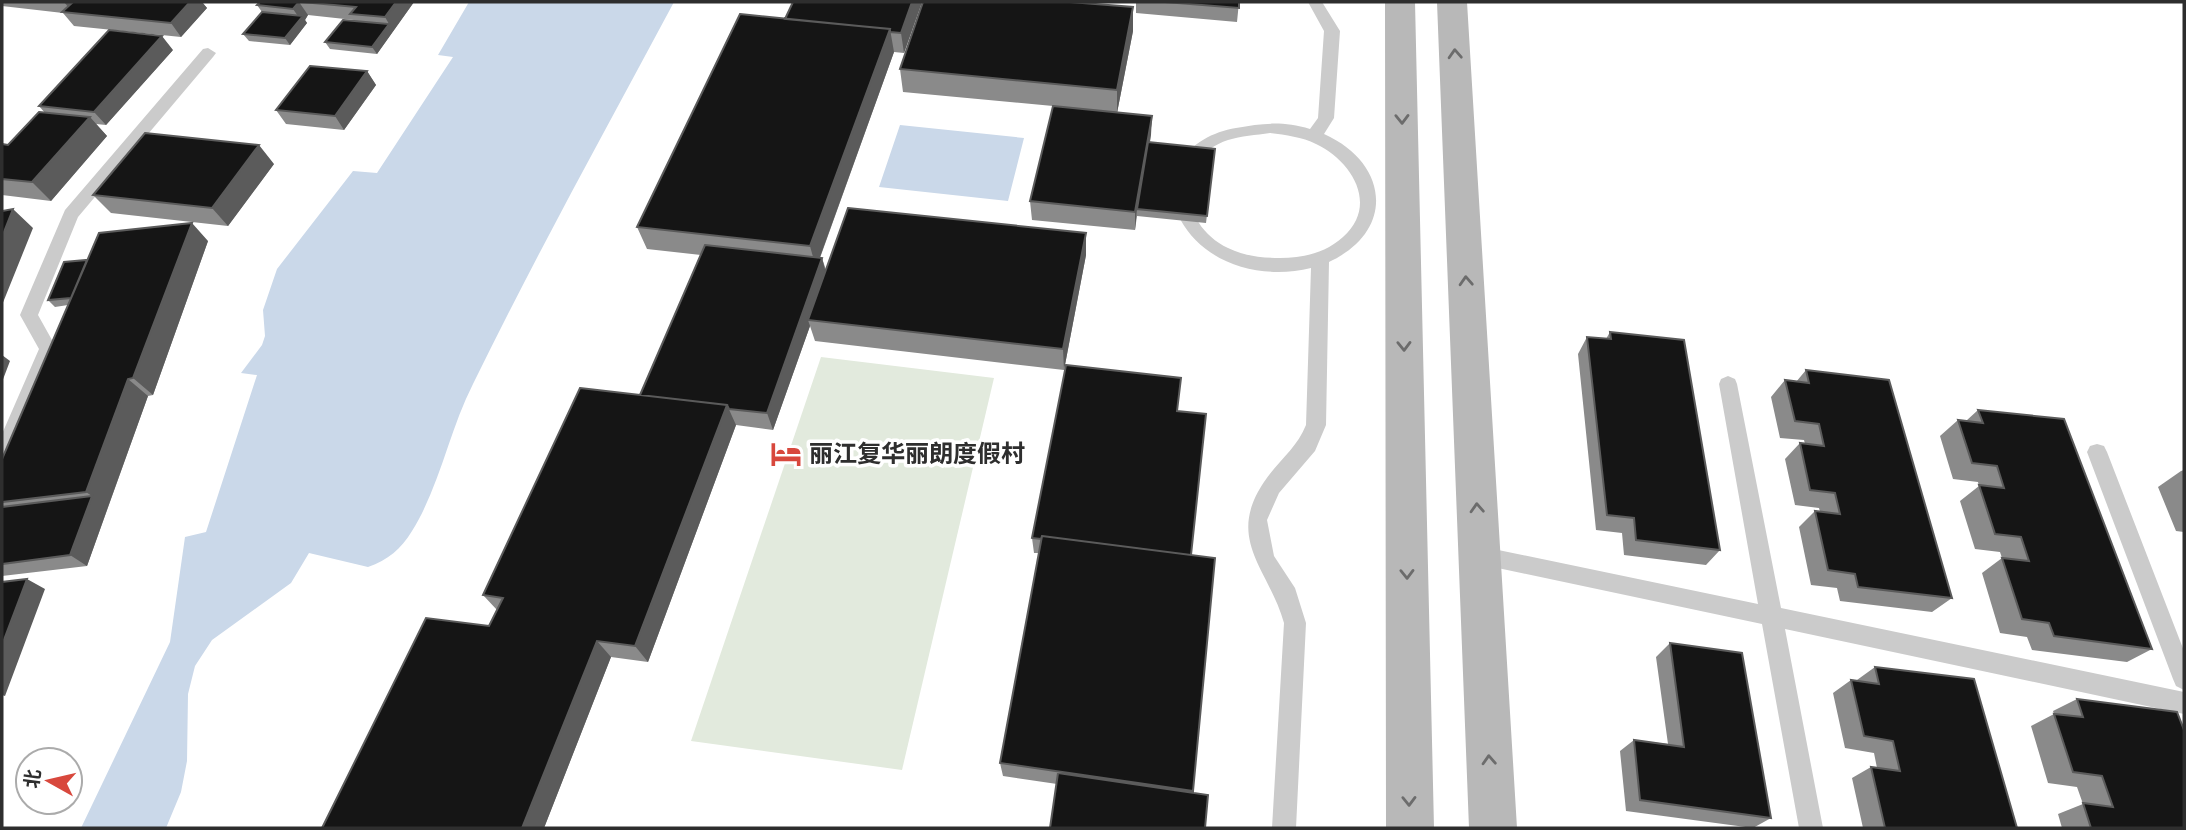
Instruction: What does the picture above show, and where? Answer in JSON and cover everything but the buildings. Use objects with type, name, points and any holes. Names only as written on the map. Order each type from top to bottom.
[{"type":"street","points":[[1401,2],[1386,204],[1410,828]]},
{"type":"street","points":[[1452,2],[1493,828]]},
{"type":"lane","points":[[1314,136],[1326,118],[1332,31],[1315,2]]},
{"type":"lane","points":[[2,456],[48,349],[29,315],[71,214],[208,53]]},
{"type":"lane","points":[[1270,127],[1314,136],[1334,146],[1350,159],[1368,190],[1386,204],[1354,239],[1339,251],[1320,260],[1273,266],[1227,255],[1208,244],[1183,216],[1178,200],[1178,183],[1183,167],[1201,147],[1227,132],[1270,127]]},
{"type":"lane","points":[[1284,828],[1295,623],[1287,595],[1264,559],[1257,520],[1271,488],[1308,445],[1317,425],[1320,260]]},
{"type":"lane","points":[[1728,384],[1811,828]]},
{"type":"lane","points":[[2097,452],[2184,679]]},
{"type":"lane","points":[[1479,555],[2184,703]]},
{"type":"shaded area","points":[[821,357],[994,378],[902,770],[691,741]]},
{"type":"water","points":[[469,2],[674,2],[497,336],[465,402],[430,496],[408,537],[388,557],[368,567],[309,553],[291,583],[212,640],[195,666],[188,694],[187,761],[181,792],[166,828],[81,828],[170,642],[185,537],[206,532],[257,375],[241,373],[262,345],[265,336],[263,310],[277,269],[353,171],[377,173],[453,57],[438,55]]},
{"type":"water","points":[[900,125],[1024,138],[1008,201],[879,187]]},
{"type":"place","name":"丽江复华丽朗度假村","points":[[786,454]]}]
